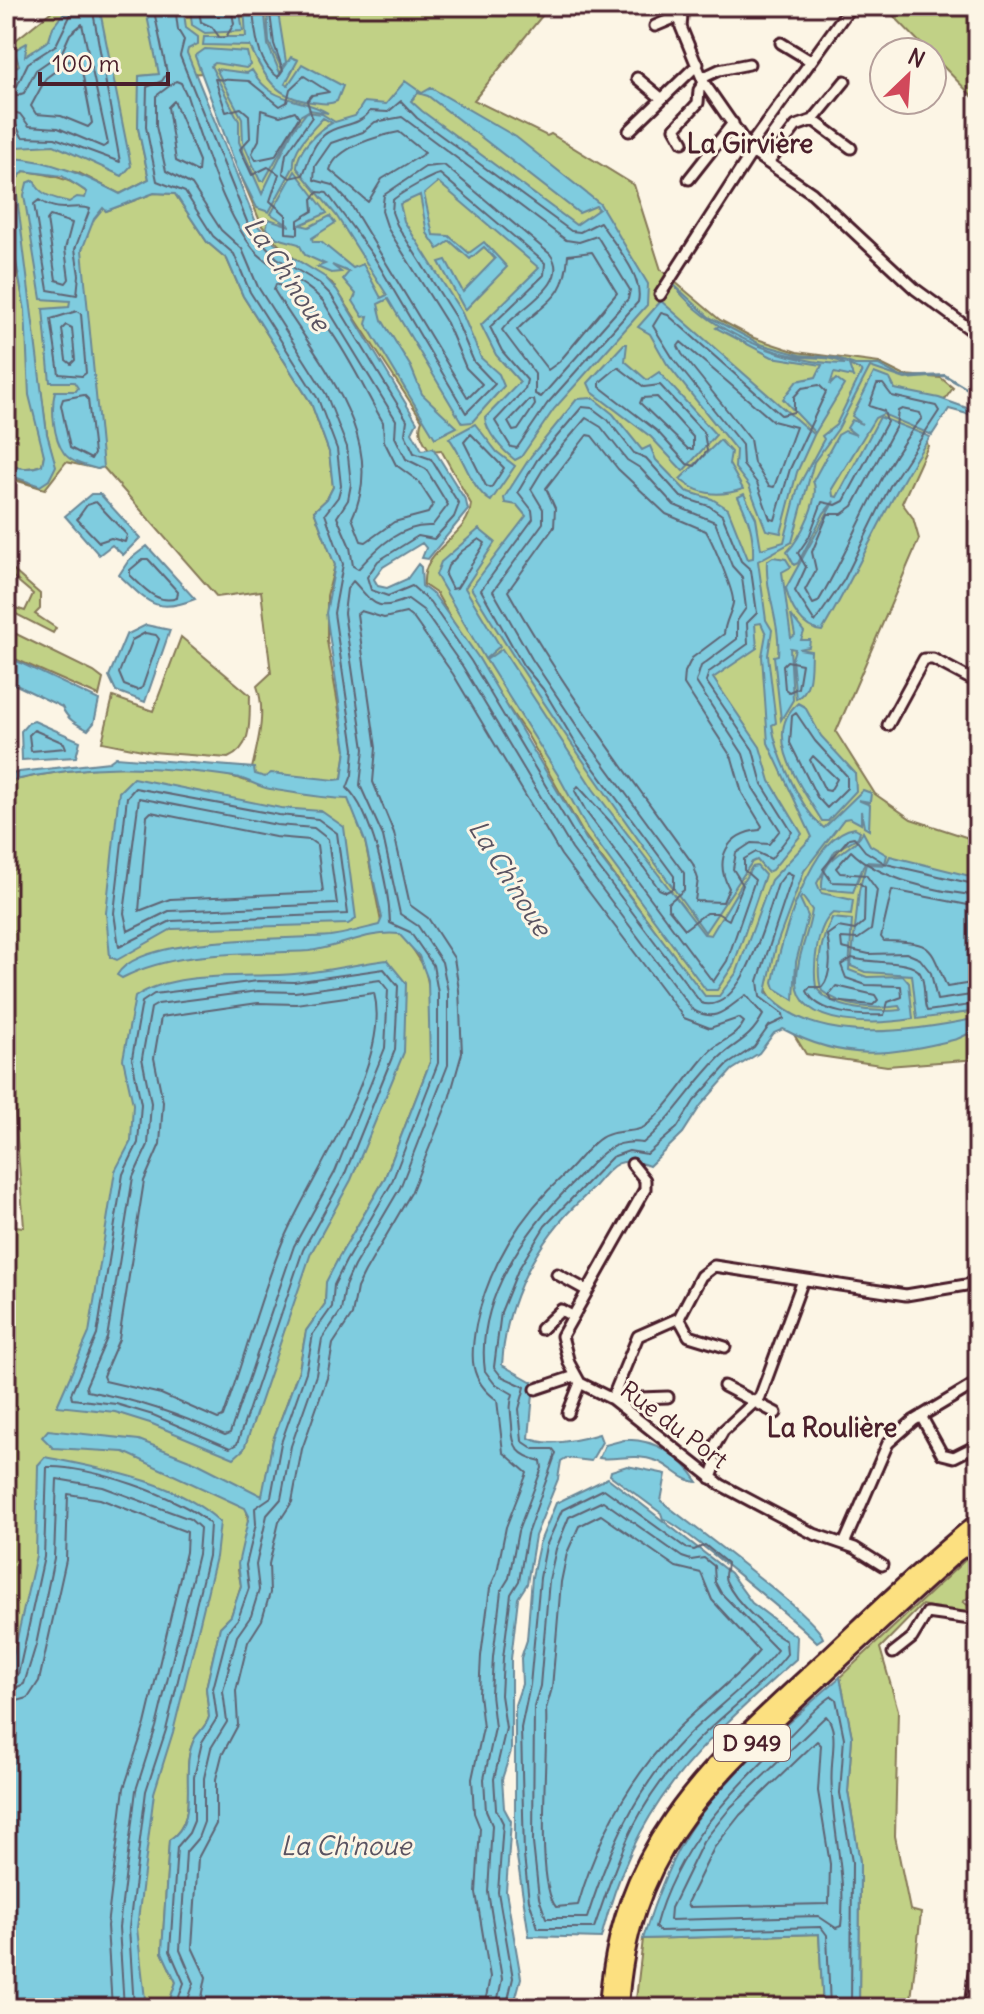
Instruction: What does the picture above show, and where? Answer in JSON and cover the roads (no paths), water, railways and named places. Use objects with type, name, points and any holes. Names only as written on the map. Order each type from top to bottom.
[{"type":"main road","name":"D 949","points":[[607,2008],[614,1956],[627,1906],[651,1851],[680,1803],[719,1757],[978,1521]]},
{"type":"main road","name":"D 949","points":[[620,2008],[626,1957],[638,1911],[661,1856],[692,1808],[729,1765],[934,1574],[978,1538]]},
{"type":"street","points":[[662,6],[677,20],[703,81],[751,149],[812,193],[915,289],[978,335]]},
{"type":"street","points":[[677,20],[683,6]]},
{"type":"street","points":[[660,295],[809,60],[851,6]]},
{"type":"street","points":[[655,26],[677,20]]},
{"type":"street","points":[[781,43],[809,60]]},
{"type":"street","points":[[629,131],[698,64]]},
{"type":"street","points":[[683,142],[675,128],[698,103],[703,81],[719,70],[749,64]]},
{"type":"street","points":[[637,78],[661,98]]},
{"type":"street","points":[[768,163],[796,126],[813,120],[845,81]]},
{"type":"street","points":[[813,120],[851,148]]},
{"type":"street","points":[[689,179],[733,123]]},
{"type":"street","points":[[888,725],[924,659],[933,659],[978,683]]},
{"type":"street","points":[[568,1413],[578,1380],[562,1336],[645,1189],[645,1180],[632,1164]]},
{"type":"street","points":[[668,1397],[612,1399],[638,1336],[679,1318],[701,1276],[714,1266],[906,1295],[978,1283]]},
{"type":"street","points":[[557,1274],[586,1290]]},
{"type":"street","points":[[711,1478],[716,1464],[710,1454],[723,1431],[754,1405],[769,1379],[803,1280]]},
{"type":"street","points":[[541,1329],[561,1310],[572,1316]]},
{"type":"street","points":[[679,1318],[689,1336],[725,1347]]},
{"type":"street","points":[[536,1389],[578,1380]]},
{"type":"street","name":"Rue du Port","points":[[578,1380],[612,1399],[711,1478],[814,1534],[844,1544],[882,1565]]},
{"type":"street","points":[[844,1544],[884,1449],[921,1416],[978,1382]]},
{"type":"street","points":[[724,1386],[754,1405],[776,1413]]},
{"type":"street","points":[[921,1416],[942,1454],[954,1457],[978,1445]]},
{"type":"street","points":[[893,1653],[912,1638],[927,1613],[978,1620]]},
{"type":"street","points":[[970,2008],[978,1936]]},
{"type":"water","points":[[69,6],[99,6],[131,166],[122,176],[54,145],[17,147],[13,140],[9,118],[10,88],[6,88],[6,82],[12,80],[12,70],[19,65],[16,56],[6,64],[6,55],[27,43],[25,56],[49,40],[53,27]]},
{"type":"water","name":"La Ch'noue","points":[[145,6],[183,6],[186,28],[198,37],[198,44],[188,49],[187,53],[257,225],[282,251],[325,277],[337,290],[417,422],[412,432],[422,450],[433,448],[466,501],[468,510],[428,559],[422,558],[426,548],[422,543],[383,567],[374,579],[378,586],[387,588],[407,579],[418,564],[421,567],[422,586],[435,596],[478,657],[586,839],[705,996],[719,996],[737,972],[771,880],[812,837],[768,743],[762,656],[766,634],[761,623],[755,624],[757,648],[713,678],[760,747],[770,781],[802,834],[772,870],[767,872],[757,860],[752,862],[705,932],[555,719],[471,588],[526,516],[517,505],[505,503],[504,498],[531,456],[577,399],[593,398],[613,414],[642,450],[650,446],[656,460],[686,491],[712,499],[728,509],[748,559],[753,558],[752,534],[738,497],[744,494],[756,518],[761,549],[784,542],[798,487],[824,439],[822,436],[836,425],[862,371],[849,365],[853,377],[834,373],[830,385],[836,379],[844,385],[815,433],[783,399],[797,381],[816,377],[822,365],[772,357],[716,328],[719,326],[743,338],[711,320],[673,284],[709,317],[760,344],[800,355],[835,358],[855,365],[879,365],[901,377],[945,375],[978,395],[944,376],[905,379],[870,367],[838,429],[814,462],[792,542],[758,561],[766,620],[772,630],[768,655],[776,723],[772,725],[791,780],[815,820],[824,828],[863,790],[871,793],[870,802],[858,800],[870,805],[869,830],[864,827],[861,811],[861,824],[850,818],[844,819],[804,871],[776,946],[766,992],[786,1010],[810,1022],[837,1029],[896,1031],[978,1018],[978,1030],[933,1045],[868,1053],[827,1047],[783,1029],[774,1033],[759,1053],[732,1070],[701,1105],[683,1133],[649,1166],[627,1161],[619,1163],[567,1214],[526,1273],[509,1317],[502,1365],[534,1383],[529,1438],[554,1443],[599,1434],[602,1442],[591,1461],[566,1458],[561,1461],[558,1479],[535,1536],[527,1584],[518,1598],[511,1659],[511,1751],[502,1779],[504,1808],[511,1821],[506,1891],[521,1978],[513,2008],[167,2008],[176,1982],[162,1952],[169,1840],[185,1820],[190,1751],[209,1717],[206,1688],[220,1627],[231,1616],[241,1586],[238,1564],[249,1516],[245,1508],[124,1452],[53,1448],[42,1437],[48,1430],[139,1440],[197,1463],[262,1496],[273,1440],[299,1370],[306,1331],[325,1304],[326,1282],[384,1180],[430,1062],[428,980],[419,956],[399,934],[365,937],[309,951],[189,958],[166,962],[122,978],[117,975],[131,962],[182,946],[330,936],[379,925],[382,918],[365,841],[348,799],[270,789],[235,777],[148,768],[93,768],[6,782],[6,776],[19,772],[109,762],[116,757],[254,768],[255,774],[265,777],[271,773],[342,779],[346,750],[326,613],[335,565],[314,511],[327,499],[333,487],[329,452],[311,403],[243,296],[227,259],[207,242],[175,194],[154,193],[106,211],[103,208],[94,219],[82,250],[103,467],[98,469],[71,459],[57,439],[53,414],[55,391],[76,391],[78,388],[74,382],[50,382],[43,309],[69,307],[70,301],[41,299],[24,195],[27,183],[34,180],[44,193],[69,202],[77,197],[85,198],[87,192],[62,176],[24,171],[15,181],[47,434],[56,466],[49,480],[40,486],[6,474],[6,462],[32,468],[42,465],[44,455],[29,395],[25,310],[6,208],[6,167],[12,158],[41,162],[81,175],[120,194],[149,179],[138,128],[139,76],[159,74]],"holes":[[[745,340],[779,352],[833,359],[845,364],[797,358],[765,348]]]},
{"type":"water","points":[[190,6],[239,6],[243,31],[205,33],[192,25]]},
{"type":"water","points":[[244,6],[264,6],[268,45],[280,73],[291,57],[298,60],[285,84],[288,85],[302,64],[343,86],[337,101],[325,103],[289,96],[272,84],[250,46],[203,45],[204,37],[246,37]]},
{"type":"water","points":[[267,6],[277,6],[286,62],[282,69],[269,42]]},
{"type":"water","points":[[205,49],[247,52],[250,65],[246,68],[215,63],[211,66],[239,121],[239,142],[262,194],[293,130],[307,112],[322,114],[335,122],[355,116],[364,102],[386,104],[405,81],[422,93],[431,88],[516,137],[600,204],[648,284],[647,305],[554,409],[521,457],[515,460],[505,452],[486,423],[485,418],[520,382],[496,355],[481,325],[539,268],[438,182],[424,194],[433,235],[449,236],[469,253],[484,242],[507,267],[465,310],[439,262],[446,260],[463,292],[495,259],[484,247],[470,259],[450,241],[438,249],[427,233],[420,195],[400,204],[404,221],[462,313],[481,358],[499,374],[504,386],[472,422],[462,423],[388,299],[378,304],[382,320],[411,367],[422,394],[457,427],[435,438],[366,324],[368,316],[363,317],[353,301],[356,294],[343,279],[349,272],[332,265],[341,272],[331,273],[317,267],[325,264],[305,255],[299,244],[277,238],[266,228],[269,219],[290,226],[271,214],[295,171],[327,213],[300,225],[309,227],[330,216],[335,223],[312,238],[313,242],[321,242],[353,268],[363,264],[381,298],[387,295],[336,215],[297,168],[300,155],[309,142],[332,123],[323,118],[303,140],[294,166],[269,212],[257,208],[237,168],[195,56]],"holes":[[[418,93],[428,96],[579,213],[596,206],[599,209],[576,225],[411,101]]]},
{"type":"water","points":[[216,69],[247,73],[252,70],[277,95],[328,113],[310,110],[300,116],[264,181],[260,181],[243,142],[242,118]]},
{"type":"water","points":[[661,301],[814,435],[797,472],[781,533],[766,530],[749,486],[735,468],[736,450],[667,364],[650,334],[638,327]]},
{"type":"water","points":[[627,344],[625,361],[647,380],[659,372],[716,435],[683,471],[651,437],[592,392],[588,383]]},
{"type":"water","points":[[874,373],[890,379],[895,389],[939,398],[978,412],[978,417],[949,409],[932,435],[883,414],[875,418],[832,489],[833,496],[837,497],[880,417],[930,437],[901,484],[822,631],[803,622],[790,602],[786,588],[834,501],[824,513],[798,563],[794,565],[787,552],[808,518],[814,497],[813,481],[838,435],[845,431],[856,435],[847,428],[852,420],[862,424],[852,416]]},
{"type":"water","points":[[475,424],[497,452],[515,466],[491,501],[478,489],[449,438]]},
{"type":"water","points":[[720,440],[731,452],[729,464],[743,489],[710,493],[680,479]]},
{"type":"water","points":[[91,494],[100,494],[140,538],[123,555],[112,545],[99,555],[65,516]]},
{"type":"water","points":[[479,529],[495,542],[465,588],[500,646],[485,659],[436,575],[441,562]]},
{"type":"water","points":[[147,546],[195,599],[161,606],[145,599],[119,575],[129,560]]},
{"type":"water","points":[[773,557],[786,559],[791,567],[782,572],[791,638],[795,635],[791,615],[804,632],[801,640],[810,640],[809,647],[799,649],[811,651],[808,684],[796,699],[792,659],[795,649],[790,648],[793,700],[781,720],[774,656],[778,655],[777,632],[767,573],[767,561]]},
{"type":"water","points":[[146,625],[170,630],[145,702],[116,691],[109,676],[126,635]]},
{"type":"water","points":[[502,649],[593,789],[704,934],[711,935],[752,867],[757,866],[765,875],[734,964],[717,990],[706,990],[588,830],[558,775],[486,660]]},
{"type":"water","points":[[6,656],[99,700],[94,723],[88,730],[72,721],[62,707],[6,680]]},
{"type":"water","points":[[798,703],[805,707],[821,736],[855,773],[856,791],[828,821],[822,821],[805,794],[784,746],[783,730],[787,716]]},
{"type":"water","points":[[34,721],[80,741],[76,757],[22,760],[21,731]]},
{"type":"water","points":[[133,778],[281,808],[321,811],[344,827],[356,919],[348,924],[172,929],[117,960],[110,957],[106,913],[119,792]]},
{"type":"water","points":[[855,828],[860,831],[858,837],[835,851],[817,883],[821,893],[853,900],[851,915],[833,913],[823,927],[816,958],[816,987],[832,1001],[843,1005],[867,1010],[901,1010],[899,1006],[879,1008],[849,1004],[822,991],[819,964],[828,926],[832,918],[852,920],[849,970],[867,977],[903,976],[909,983],[913,1019],[882,1022],[844,1020],[811,1009],[801,998],[797,973],[812,910],[802,896],[800,899],[808,916],[796,962],[794,1000],[775,988],[773,982],[790,918],[811,869],[824,849],[839,835]]},
{"type":"water","points":[[863,832],[870,845],[887,855],[885,863],[865,862],[853,892],[822,889],[823,877],[831,861]]},
{"type":"water","points":[[890,856],[978,878],[978,1011],[917,1019],[912,975],[865,972],[851,966],[859,891],[866,864],[886,865]]},
{"type":"water","points":[[387,960],[406,983],[404,1052],[351,1180],[311,1253],[244,1449],[234,1458],[115,1412],[57,1406],[89,1333],[115,1171],[131,1141],[133,1104],[123,1059],[135,997],[151,988],[190,979],[306,973]]},
{"type":"water","points":[[624,1440],[646,1442],[666,1451],[684,1465],[698,1482],[648,1458],[599,1458],[605,1445]]},
{"type":"water","points":[[45,1457],[160,1486],[202,1508],[220,1522],[216,1557],[173,1732],[154,1793],[137,1928],[145,1999],[141,2008],[6,2008],[6,1687],[36,1555],[38,1465]]},
{"type":"water","points":[[627,1466],[666,1474],[661,1501],[776,1591],[823,1638],[817,1642],[712,1553],[663,1519],[661,1513],[610,1475],[611,1471]]},
{"type":"water","points":[[608,1478],[730,1573],[752,1603],[797,1637],[796,1659],[699,1751],[651,1814],[615,1891],[601,1938],[529,1936],[515,1844],[515,1705],[522,1684],[521,1658],[527,1640],[532,1577],[539,1544],[556,1503]]},
{"type":"water","points":[[840,1677],[852,1737],[848,1792],[860,1862],[859,2008],[823,2008],[819,1934],[643,1939],[668,1870],[703,1811],[759,1750]]},
{"type":"district","name":"La Girvière","points":[[750,144]]},
{"type":"district","name":"La Roulière","points":[[832,1428]]}]
